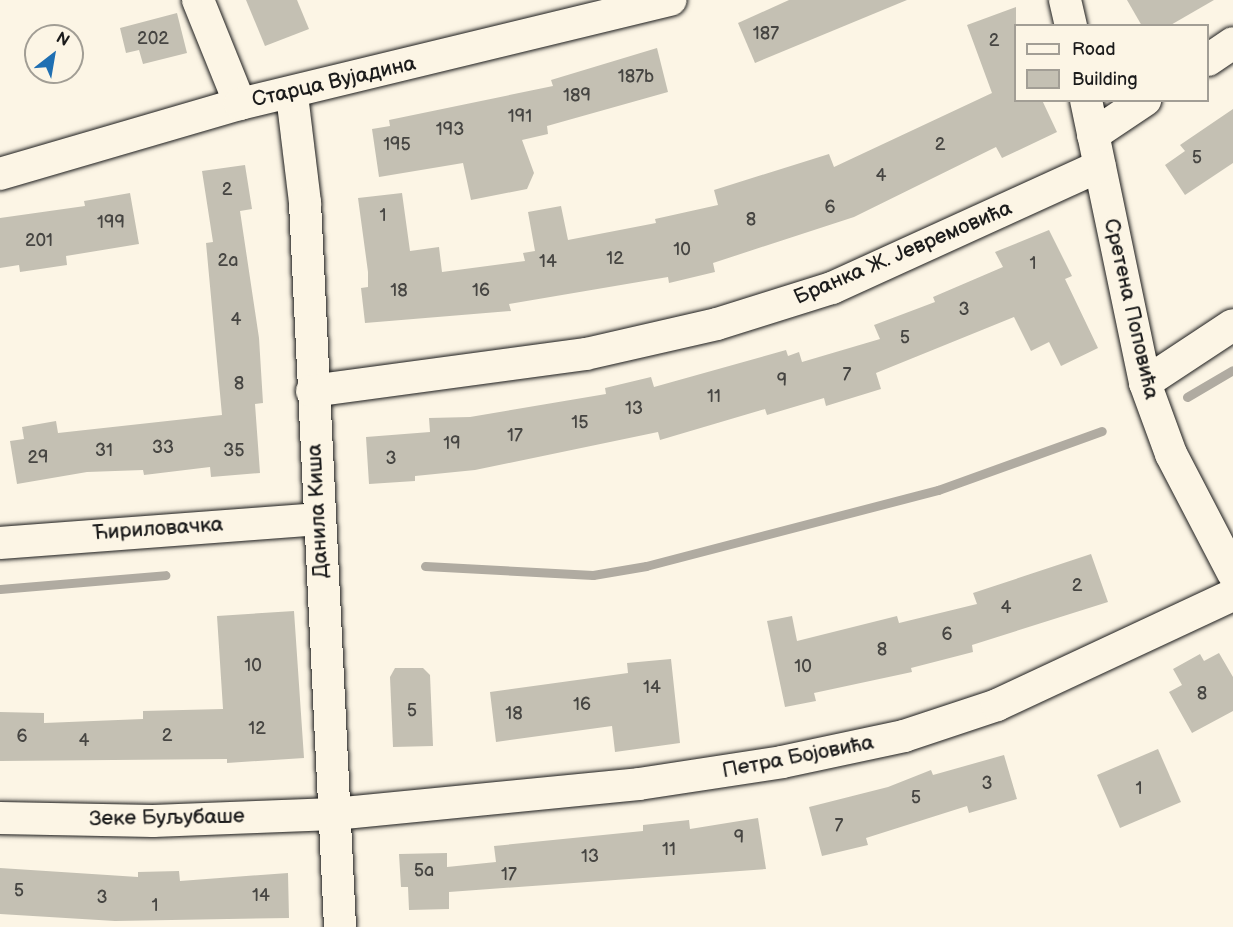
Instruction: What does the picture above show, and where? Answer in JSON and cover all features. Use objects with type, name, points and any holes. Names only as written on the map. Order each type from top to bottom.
[{"type":"street","points":[[198,0],[240,104]]},
{"type":"street","name":"Старца Вујадина","points":[[0,174],[240,104],[292,95],[671,0]]},
{"type":"street","points":[[1065,0],[1071,24]]},
{"type":"street","points":[[1209,59],[1233,43]]},
{"type":"street","name":"Данила Киша","points":[[292,95],[304,203],[317,519],[340,927]]},
{"type":"street","name":"Сретена Поповића","points":[[1086,102],[1145,383],[1171,454],[1233,573]]},
{"type":"street","points":[[1094,135],[1142,102]]},
{"type":"street","name":"Бранка Ж. Јевремовића","points":[[312,391],[586,354],[717,324],[832,288],[1100,166]]},
{"type":"street","points":[[1145,383],[1233,325]]},
{"type":"street","name":"Ћириловачка","points":[[0,543],[317,519]]},
{"type":"street","name":"Петра Бојовића","points":[[334,814],[639,784],[904,736],[997,705],[1233,595]]},
{"type":"street","name":"Зеке Буљубаше","points":[[0,818],[153,821],[334,814]]},
{"type":"building","points":[[246,0],[297,0],[309,29],[265,46]]},
{"type":"building","points":[[789,0],[907,0],[755,63],[738,23]]},
{"type":"building","points":[[1127,0],[1214,0],[1172,24],[1141,24]]},
{"type":"building","points":[[1016,7],[1014,102],[1043,102],[1057,132],[1002,158],[996,147],[854,217],[713,263],[715,272],[669,283],[668,277],[509,304],[511,311],[365,323],[361,288],[368,287],[368,272],[358,198],[402,193],[410,251],[439,247],[442,272],[525,261],[523,253],[535,251],[528,212],[561,206],[568,240],[656,223],[655,219],[718,205],[714,190],[829,154],[834,167],[992,93],[967,25]]},
{"type":"building","points":[[177,13],[187,53],[143,64],[139,50],[126,53],[120,28]]},
{"type":"building","points":[[657,48],[668,92],[547,126],[548,134],[522,140],[534,173],[527,189],[471,200],[463,163],[379,177],[372,129],[390,126],[389,120],[553,86],[551,80]]},
{"type":"building","points":[[1233,109],[1233,163],[1185,195],[1165,165],[1185,151],[1180,145]]},
{"type":"building","points":[[245,165],[252,209],[240,211],[259,338],[263,403],[255,404],[260,473],[211,477],[210,467],[144,475],[143,470],[87,472],[17,484],[10,441],[24,439],[22,427],[56,421],[58,433],[222,415],[206,243],[213,242],[202,171]]},
{"type":"building","points":[[130,193],[139,244],[66,256],[67,265],[20,272],[19,265],[0,268],[0,218],[85,206],[84,201]]},
{"type":"building","points":[[1049,230],[1072,276],[1065,279],[1098,348],[1061,366],[1049,342],[1031,351],[1014,317],[876,373],[881,389],[826,406],[824,398],[767,415],[765,409],[660,440],[658,432],[475,470],[415,476],[415,481],[369,484],[366,437],[430,432],[429,418],[470,417],[606,394],[605,388],[651,377],[654,387],[786,350],[788,356],[799,352],[802,362],[880,339],[874,325],[935,302],[933,297],[1003,267],[995,252]]},
{"type":"building","points":[[1091,554],[1108,602],[972,645],[973,652],[911,668],[912,672],[814,693],[816,701],[785,707],[767,621],[792,616],[797,641],[897,616],[899,623],[977,604],[973,593]]},
{"type":"building","points":[[294,611],[304,758],[227,763],[227,759],[0,761],[0,712],[44,713],[44,723],[143,719],[143,711],[223,709],[217,616]]},
{"type":"building","points":[[1219,653],[1233,677],[1233,711],[1192,733],[1169,692],[1182,685],[1173,669],[1200,654],[1204,661]]},
{"type":"building","points":[[671,659],[680,743],[615,752],[612,726],[496,742],[490,692],[628,673],[627,663]]},
{"type":"building","points":[[395,668],[423,668],[430,675],[433,746],[393,747],[390,677]]},
{"type":"building","points":[[1158,749],[1181,802],[1120,828],[1097,775]]},
{"type":"building","points":[[1004,755],[1017,799],[969,813],[967,806],[866,838],[868,845],[822,856],[809,807],[888,787],[931,770],[933,775]]},
{"type":"building","points":[[758,818],[766,869],[449,892],[449,909],[409,910],[408,887],[401,887],[399,854],[447,853],[447,867],[496,862],[494,846],[643,831],[643,825],[689,820],[690,829]]},
{"type":"building","points":[[0,868],[138,877],[138,872],[179,871],[180,881],[288,873],[289,918],[115,921],[0,914]]},
{"type":"waterway","points":[[1187,397],[1233,370]]},
{"type":"waterway","points":[[425,566],[593,575],[646,566],[938,490],[1102,431]]},
{"type":"waterway","points":[[0,589],[165,575]]}]
